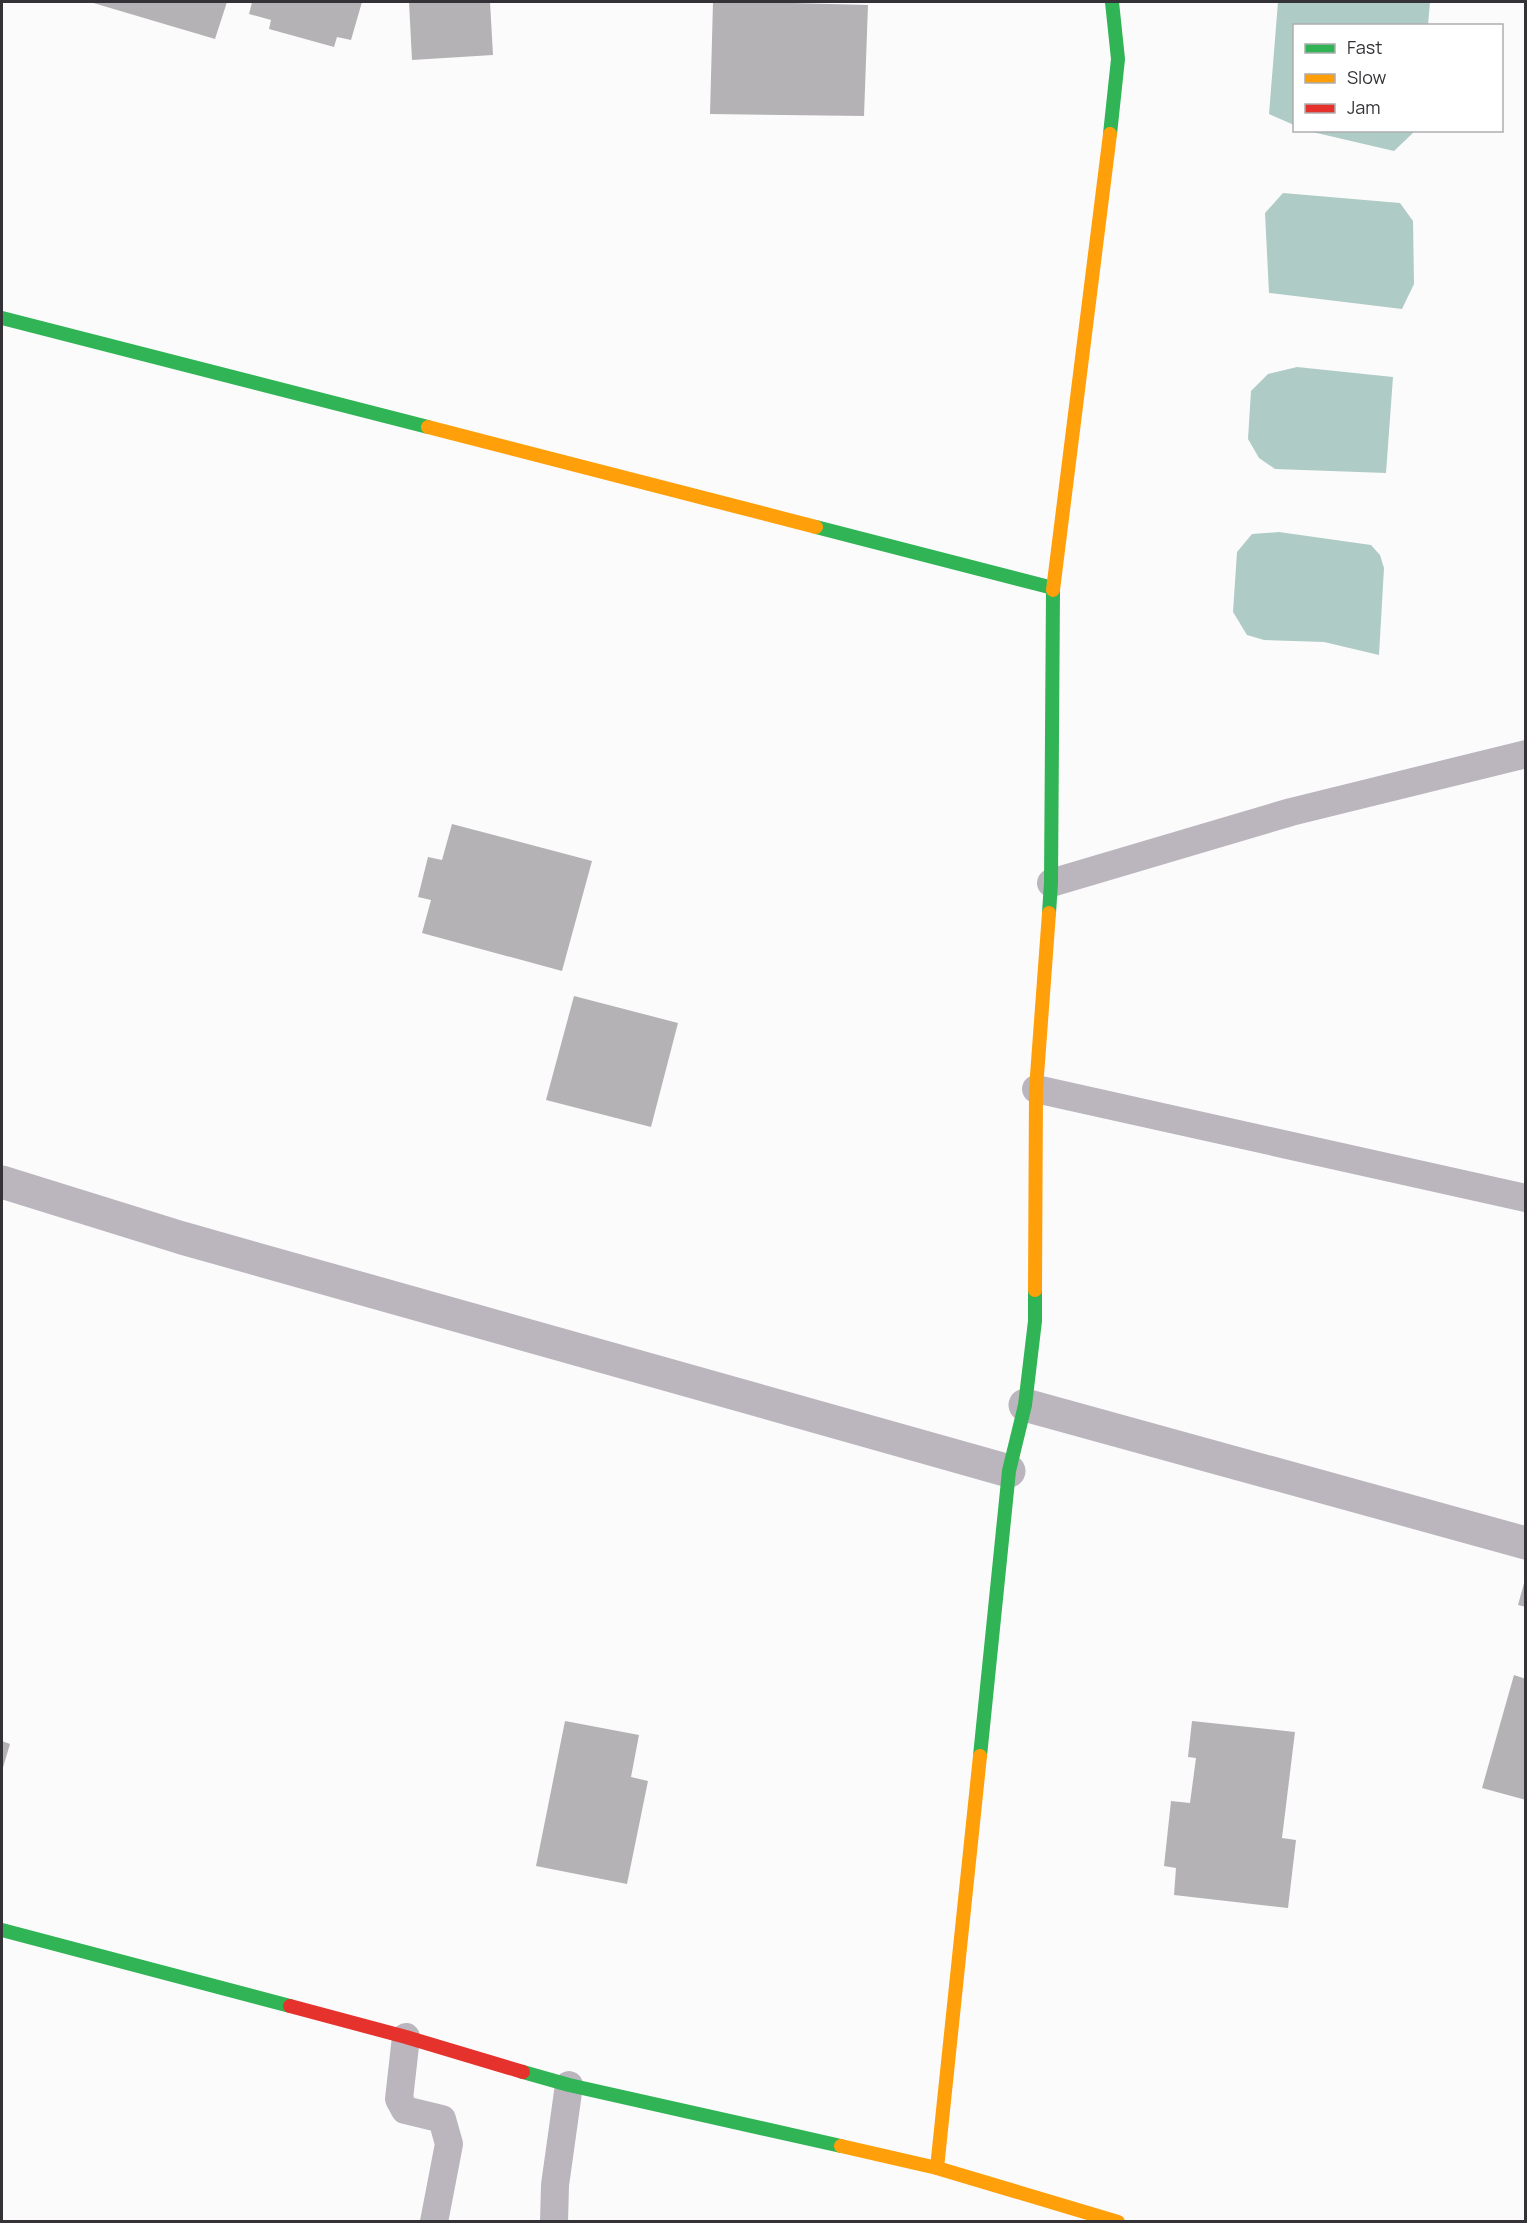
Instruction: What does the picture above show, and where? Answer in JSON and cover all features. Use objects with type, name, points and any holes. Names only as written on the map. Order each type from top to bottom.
[{"type":"street","points":[[937,2168],[1009,1471],[1025,1405],[1035,1321],[1036,1089],[1051,883],[1053,588],[1118,59],[1112,2]]},
{"type":"street","points":[[2,318],[1053,588]]},
{"type":"street","points":[[2,1182],[182,1238],[1009,1471]]},
{"type":"street","points":[[1025,1405],[1526,1543]]},
{"type":"street","points":[[2,1930],[406,2037],[569,2085],[937,2168],[1118,2222]]},
{"type":"lane","points":[[1051,883],[1291,812],[1526,754]]},
{"type":"lane","points":[[1036,1089],[1526,1198]]},
{"type":"lane","points":[[406,2037],[399,2099],[405,2110],[442,2119],[449,2144],[434,2222]]},
{"type":"lane","points":[[554,2222],[555,2185],[569,2085]]},
{"type":"shaded area","points":[[1278,2],[1430,2],[1428,24],[1293,24],[1293,125],[1269,114]]},
{"type":"shaded area","points":[[1312,132],[1414,132],[1394,151]]},
{"type":"shaded area","points":[[1283,193],[1400,203],[1413,221],[1414,284],[1402,309],[1269,293],[1265,213]]},
{"type":"shaded area","points":[[1297,367],[1393,377],[1386,473],[1275,469],[1259,458],[1248,439],[1251,391],[1268,374]]},
{"type":"shaded area","points":[[1279,532],[1371,545],[1380,555],[1384,568],[1379,655],[1324,642],[1264,640],[1247,635],[1233,612],[1237,552],[1252,534]]},
{"type":"building","points":[[90,2],[227,2],[215,39]]},
{"type":"building","points":[[252,2],[362,2],[351,40],[337,37],[334,47],[269,29],[271,20],[249,14]]},
{"type":"building","points":[[409,2],[490,2],[493,55],[412,60]]},
{"type":"building","points":[[713,2],[868,5],[864,116],[710,114]]},
{"type":"building","points":[[452,824],[592,861],[562,971],[422,933],[431,900],[418,897],[428,857],[442,860]]},
{"type":"building","points":[[574,996],[678,1023],[651,1127],[546,1100]]},
{"type":"building","points":[[1526,1576],[1526,1607],[1518,1605]]},
{"type":"building","points":[[1514,1675],[1526,1679],[1526,1800],[1482,1788]]},
{"type":"building","points":[[565,1721],[639,1735],[631,1777],[648,1781],[627,1884],[536,1866]]},
{"type":"building","points":[[1192,1721],[1295,1732],[1282,1838],[1296,1840],[1288,1908],[1174,1895],[1176,1868],[1164,1866],[1171,1801],[1190,1803],[1196,1758],[1188,1757]]},
{"type":"building","points":[[2,1741],[10,1744],[2,1771]]},
{"type":"traffic: fast","points":[[1110,134],[1118,59],[1112,2]]},
{"type":"traffic: fast","points":[[2,318],[428,427]]},
{"type":"traffic: fast","points":[[816,527],[1053,588]]},
{"type":"traffic: fast","points":[[1049,913],[1053,590]]},
{"type":"traffic: fast","points":[[980,1756],[1009,1471],[1025,1405],[1035,1321],[1035,1290]]},
{"type":"traffic: fast","points":[[2,1930],[290,2006]]},
{"type":"traffic: fast","points":[[523,2072],[569,2085],[841,2146]]},
{"type":"traffic: slow","points":[[1053,590],[1110,134]]},
{"type":"traffic: slow","points":[[428,427],[816,527]]},
{"type":"traffic: slow","points":[[1035,1290],[1036,1089],[1049,913]]},
{"type":"traffic: slow","points":[[937,2168],[980,1756]]},
{"type":"traffic: slow","points":[[841,2146],[937,2168],[1118,2222]]},
{"type":"traffic: jam","points":[[290,2006],[523,2072]]}]
